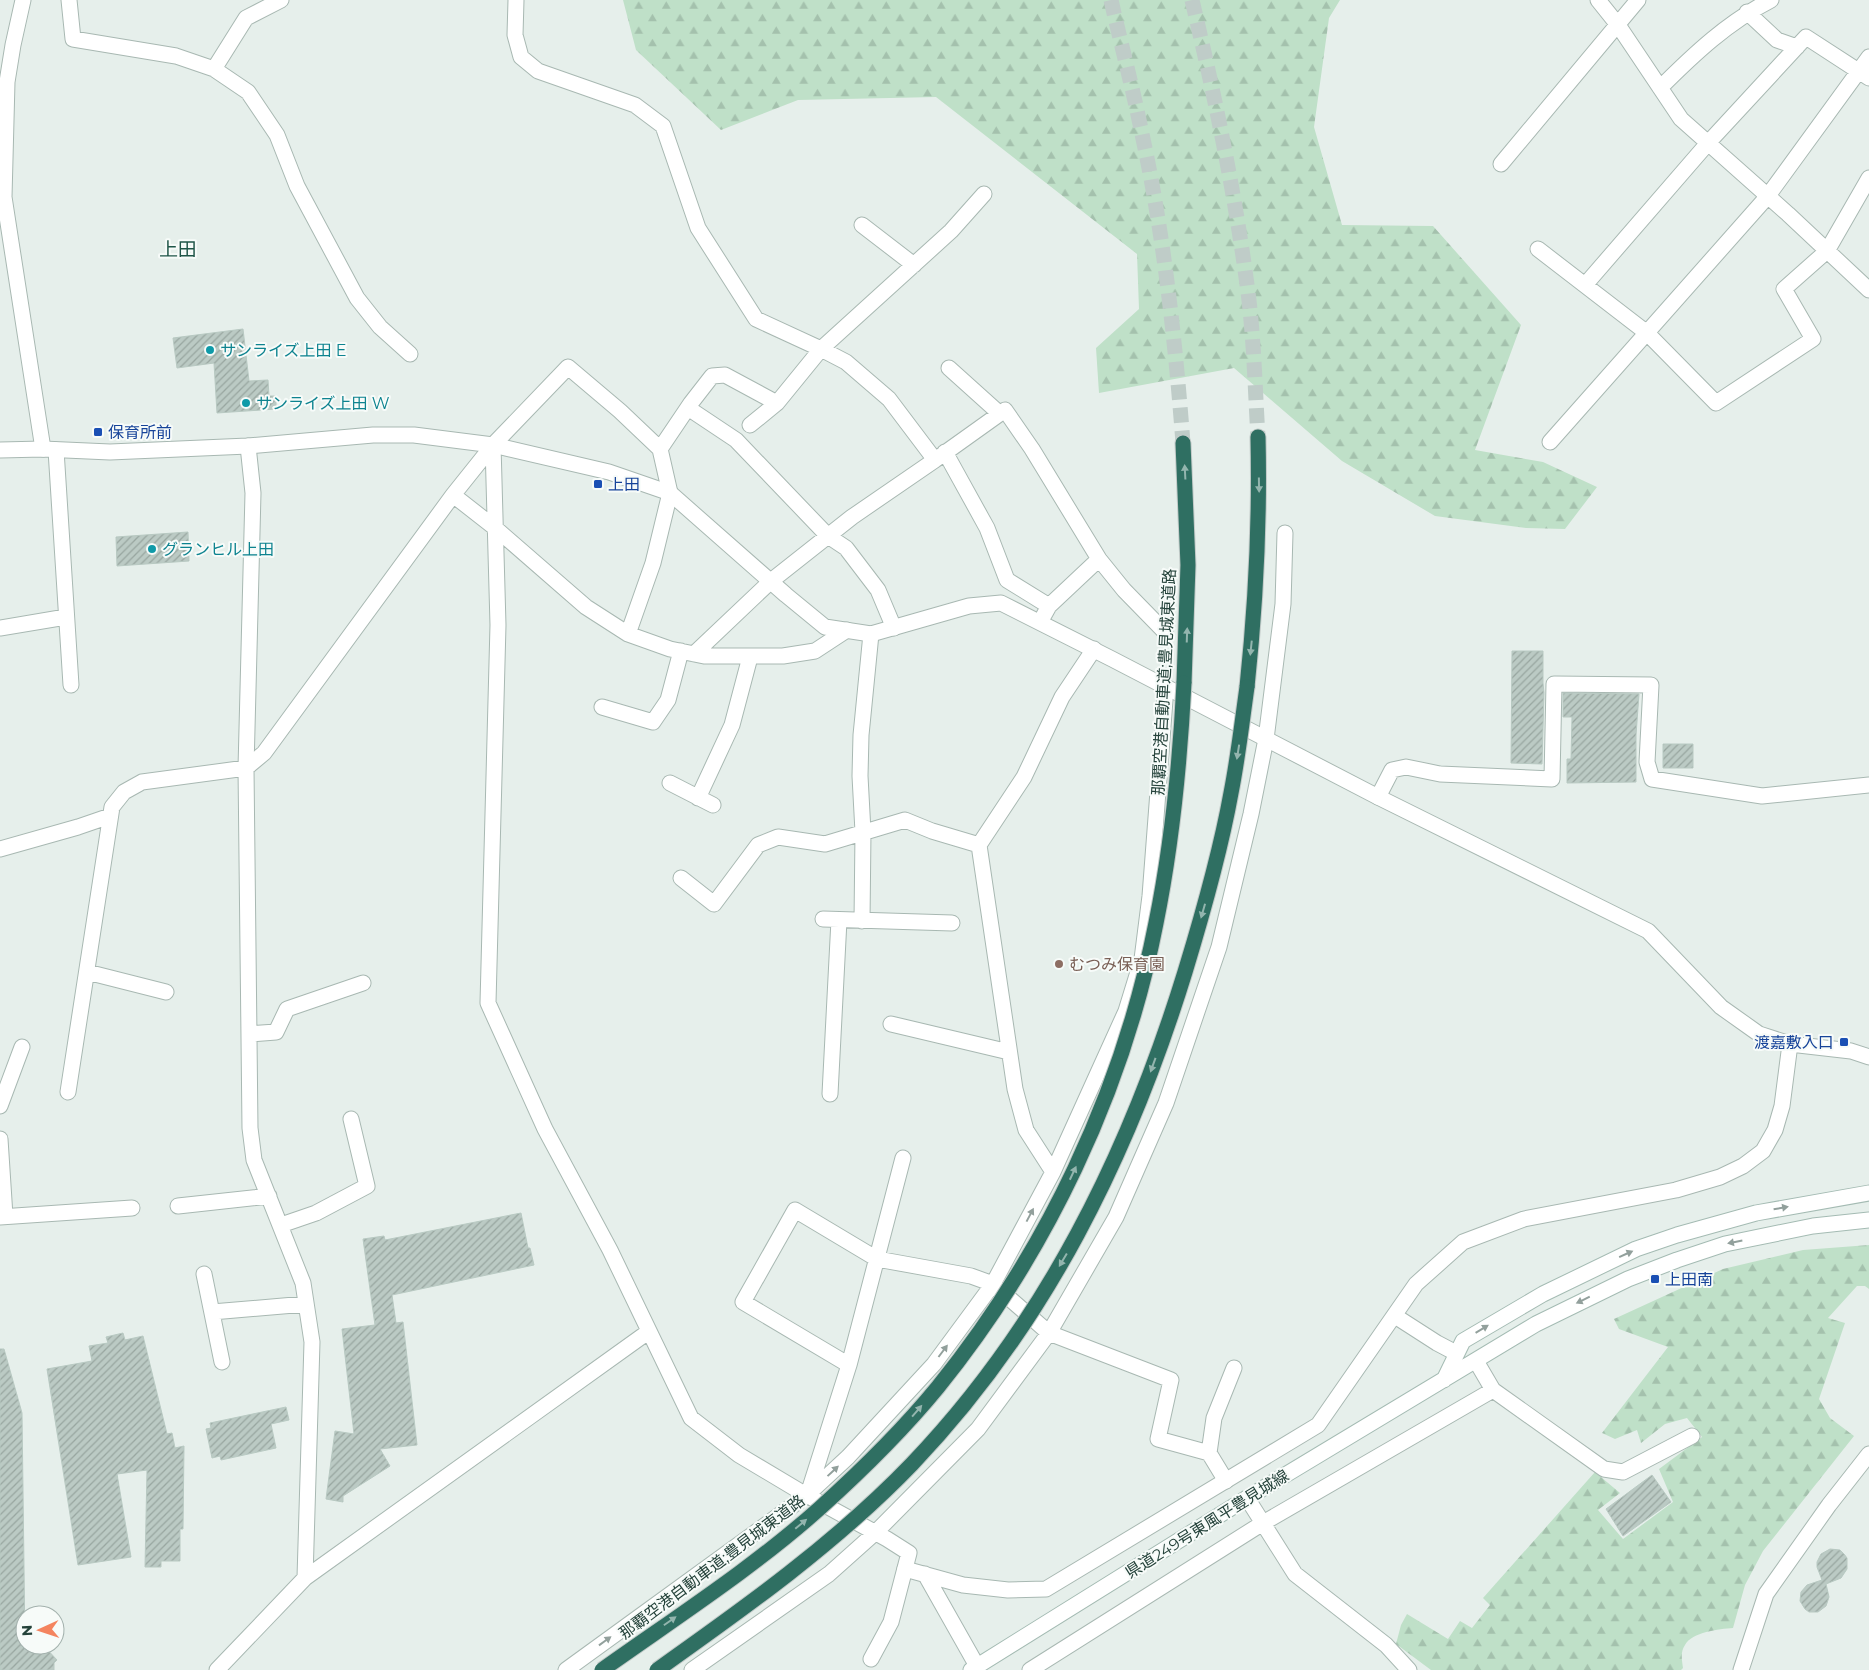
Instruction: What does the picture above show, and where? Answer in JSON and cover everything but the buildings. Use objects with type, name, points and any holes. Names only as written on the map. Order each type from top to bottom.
[{"type":"highway","points":[[657,1670],[738,1613],[792,1571],[842,1530],[913,1463],[993,1367],[1038,1302],[1073,1245],[1106,1180],[1125,1137],[1172,1014],[1211,884],[1231,794],[1247,687],[1256,604],[1259,494],[1258,437]]},
{"type":"highway","name":"那覇空港自動車道;豊見城東道路","points":[[602,1670],[779,1543],[820,1508],[902,1429],[976,1337],[1032,1251],[1056,1209],[1075,1169],[1107,1093],[1136,1003],[1156,922],[1170,838],[1180,752],[1188,565],[1183,443]]},
{"type":"street","points":[[23,0],[3,99],[6,244],[50,450],[71,685]]},
{"type":"street","points":[[69,0],[73,39],[176,56],[214,69],[248,92],[277,135],[297,186],[357,298],[380,327],[410,354]]},
{"type":"street","points":[[214,69],[246,18],[281,0]]},
{"type":"street","points":[[516,0],[514,35],[521,57],[538,71],[635,105],[663,126],[698,228],[756,319],[846,362],[890,399],[940,456],[987,528],[1007,580],[1049,606]]},
{"type":"street","points":[[1598,0],[1618,25],[1681,119],[1868,289]]},
{"type":"street","points":[[1501,164],[1638,0]]},
{"type":"street","points":[[1660,88],[1695,53],[1747,12],[1771,0]]},
{"type":"street","points":[[1747,12],[1777,40],[1797,47]]},
{"type":"street","points":[[1585,286],[1708,143],[1806,37],[1864,75]]},
{"type":"street","points":[[1550,442],[1767,197],[1864,75],[1869,57]]},
{"type":"street","points":[[1538,249],[1647,333],[1716,403],[1813,339],[1784,290],[1828,251],[1869,178]]},
{"type":"street","points":[[750,425],[776,403],[822,349],[951,231],[984,194]]},
{"type":"street","points":[[862,225],[914,265]]},
{"type":"street","points":[[68,1092],[112,807],[124,792],[142,782],[246,768],[264,753],[453,495],[493,445],[568,367],[620,411],[660,449],[670,494],[653,563],[628,634]]},
{"type":"street","points":[[949,368],[999,413]]},
{"type":"street","points":[[660,449],[712,376],[725,375],[776,403]]},
{"type":"street","points":[[688,408],[736,440],[828,536],[846,548],[878,590],[894,628]]},
{"type":"street","points":[[602,707],[652,722],[668,700],[688,653],[771,581],[852,517],[1005,410],[1032,449],[1099,559],[1124,590],[1165,632]]},
{"type":"street","points":[[0,450],[110,452],[248,446],[343,438],[414,435],[493,445],[608,472],[670,494],[825,627],[871,634],[969,606],[1001,604],[1094,649],[1378,797],[1648,931],[1720,1007],[1758,1034],[1790,1044],[1851,1051],[1869,1057]]},
{"type":"street","points":[[493,445],[498,626],[488,1003],[545,1129],[610,1250],[691,1418],[739,1455],[807,1495],[876,1532],[909,1553],[891,1622],[871,1659]]},
{"type":"street","points":[[248,446],[253,493],[246,768],[250,1128],[254,1160],[303,1283],[312,1342],[305,1578]]},
{"type":"street","points":[[453,495],[494,527],[586,607],[628,634],[670,649],[688,653],[750,657],[783,656],[815,651],[847,630]]},
{"type":"street","points":[[692,1670],[829,1574],[876,1532],[978,1429],[1049,1333],[1116,1217],[1166,1103],[1219,947],[1266,738],[1283,604],[1285,533]]},
{"type":"street","points":[[1039,622],[1049,606],[1099,559]]},
{"type":"street","points":[[0,628],[66,617]]},
{"type":"street","points":[[862,921],[861,734],[871,634]]},
{"type":"street","points":[[1052,1172],[1026,1130],[1015,1089],[979,845],[1024,777],[1062,697],[1094,649]]},
{"type":"street","points":[[698,798],[732,724],[750,657]]},
{"type":"street","points":[[1378,797],[1392,770],[1406,767],[1440,774],[1552,779],[1554,684],[1651,685],[1647,762],[1652,779],[1762,796],[1869,785]]},
{"type":"street","points":[[566,1670],[807,1495],[848,1457],[934,1364],[993,1284],[1052,1172],[1126,1011],[1142,959],[1150,896],[1166,686]]},
{"type":"street","points":[[670,784],[713,805]]},
{"type":"street","points":[[0,849],[110,816]]},
{"type":"street","points":[[681,878],[714,904],[758,845],[778,837],[825,844],[905,820],[932,831],[979,845]]},
{"type":"street","points":[[823,919],[952,923]]},
{"type":"street","points":[[830,1094],[839,920]]},
{"type":"street","points":[[87,972],[166,992]]},
{"type":"street","points":[[249,1034],[276,1032],[286,1010],[363,983]]},
{"type":"street","points":[[891,1024],[1009,1052]]},
{"type":"street","points":[[905,1569],[963,1585],[1008,1590],[1046,1589],[1318,1425],[1416,1284],[1463,1242],[1524,1219],[1676,1190],[1720,1177],[1744,1166],[1763,1151],[1775,1130],[1782,1106],[1790,1044]]},
{"type":"street","points":[[0,1106],[22,1047]]},
{"type":"street","points":[[281,1225],[316,1213],[367,1186],[351,1119]]},
{"type":"street","points":[[0,1139],[2,1216],[132,1208]]},
{"type":"street","points":[[807,1495],[849,1365],[903,1158]]},
{"type":"street","points":[[1444,1380],[1463,1341],[1511,1312],[1574,1278],[1636,1249],[1677,1235],[1756,1213],[1869,1193]]},
{"type":"street","points":[[178,1206],[269,1196]]},
{"type":"street","points":[[849,1365],[743,1302],[795,1210],[877,1259],[972,1276],[993,1284],[1049,1333],[1171,1380],[1158,1439],[1209,1453]]},
{"type":"street","name":"県道249号東風平豊見城線","points":[[976,1669],[1247,1498],[1536,1324],[1628,1279],[1725,1244],[1814,1226],[1869,1220]]},
{"type":"street","points":[[204,1274],[222,1362]]},
{"type":"street","points":[[212,1312],[306,1304]]},
{"type":"street","points":[[1395,1316],[1436,1343],[1456,1353]]},
{"type":"street","points":[[217,1670],[305,1578],[648,1332]]},
{"type":"street","points":[[1476,1361],[1493,1390],[1604,1469],[1623,1472],[1692,1436]]},
{"type":"street","points":[[1226,1481],[1209,1453],[1214,1418],[1234,1368]]},
{"type":"street","points":[[1030,1670],[1263,1523],[1493,1390]]},
{"type":"street","points":[[1740,1670],[1766,1594],[1829,1505],[1869,1454]]},
{"type":"street","points":[[1247,1498],[1295,1574],[1386,1645],[1410,1670]]},
{"type":"street","points":[[925,1574],[976,1669]]},
{"type":"green space","points":[[623,0],[1340,0],[1329,18],[1314,127],[1342,225],[1433,226],[1521,325],[1475,450],[1543,462],[1597,487],[1565,529],[1526,528],[1435,516],[1342,461],[1234,368],[1099,393],[1096,348],[1139,309],[1137,254],[936,97],[798,100],[721,130],[636,50]]},
{"type":"green space","points":[[1869,1245],[1869,1289],[1865,1286],[1857,1286],[1828,1318],[1845,1323],[1819,1399],[1830,1418],[1854,1436],[1763,1551],[1745,1585],[1733,1628],[1706,1632],[1688,1641],[1682,1650],[1683,1668],[1681,1670],[1431,1670],[1396,1644],[1401,1625],[1407,1614],[1448,1639],[1460,1621],[1472,1628],[1490,1605],[1483,1598],[1595,1472],[1620,1493],[1598,1510],[1623,1539],[1673,1502],[1659,1469],[1702,1437],[1687,1418],[1665,1424],[1641,1443],[1637,1430],[1615,1439],[1602,1433],[1668,1347],[1619,1329],[1614,1319],[1723,1269],[1803,1250]]},
{"type":"tunnel","points":[[1111,0],[1157,210],[1172,326],[1183,443]]},
{"type":"tunnel","points":[[1192,0],[1224,145],[1243,255],[1252,328],[1258,437]]},
{"type":"place","name":"サンライズ上田 E","points":[[210,350]]},
{"type":"place","name":"サンライズ上田 W","points":[[246,403]]},
{"type":"place","name":"保育所前","points":[[98,432]]},
{"type":"place","name":"上田","points":[[598,484]]},
{"type":"place","name":"グランヒル上田","points":[[152,549]]},
{"type":"place","name":"むつみ保育園","points":[[1059,964]]},
{"type":"place","name":"渡嘉敷入口","points":[[1844,1042]]},
{"type":"place","name":"上田南","points":[[1655,1279]]},
{"type":"district","name":"上田","points":[[178,249]]}]
